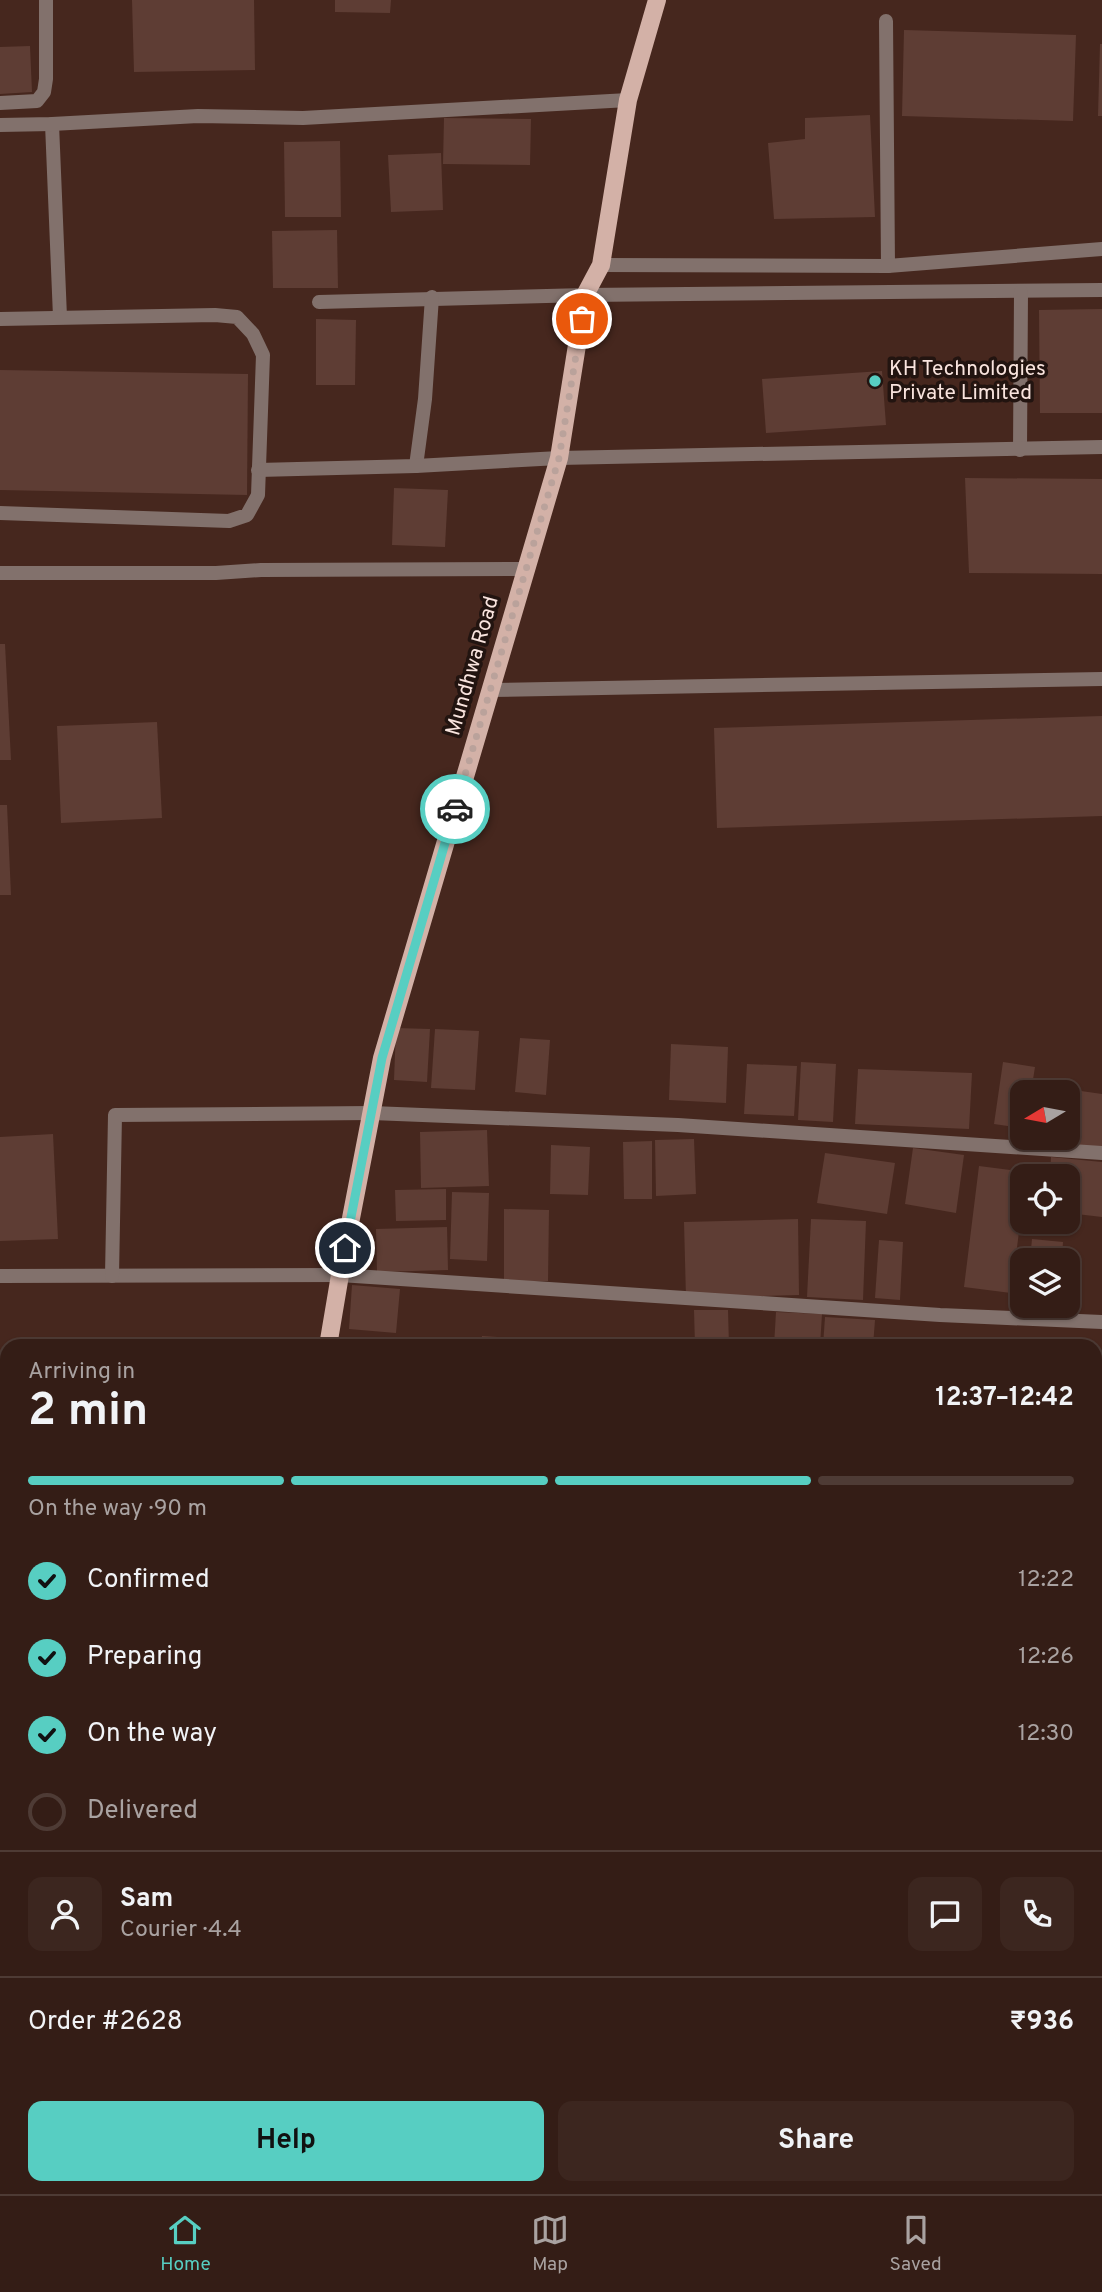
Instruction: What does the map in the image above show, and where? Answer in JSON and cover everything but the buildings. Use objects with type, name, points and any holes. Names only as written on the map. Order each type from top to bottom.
[{"type":"main road","name":"Mundhwa Road","points":[[329,1339],[382,1058],[559,458],[585,295],[601,265],[628,100],[657,0]]},
{"type":"street","points":[[0,103],[37,101],[44,92],[46,0]]},
{"type":"street","points":[[886,21],[888,267]]},
{"type":"street","points":[[0,125],[198,116],[303,118],[628,100]]},
{"type":"street","points":[[52,124],[60,317]]},
{"type":"street","points":[[601,265],[888,267],[1102,249]]},
{"type":"street","points":[[319,302],[432,297],[1102,290]]},
{"type":"street","points":[[1020,450],[1021,292]]},
{"type":"street","points":[[416,466],[425,399],[432,297]]},
{"type":"street","points":[[0,319],[215,315],[237,317],[253,334],[263,355],[258,495],[247,515],[229,521],[0,513]]},
{"type":"street","points":[[258,470],[416,466],[559,458],[1102,447]]},
{"type":"street","points":[[0,573],[526,569]]},
{"type":"street","points":[[490,690],[1102,679]]},
{"type":"street","points":[[112,1276],[115,1115],[372,1113],[678,1125],[1102,1153]]},
{"type":"street","points":[[0,1276],[340,1275],[940,1315],[1102,1322]]},
{"type":"way so far","points":[[455,809],[559,458],[582,319]]},
{"type":"place","name":"KH Technologies Private Limited","points":[[875,381]]},
{"type":"route","points":[[345,1248],[382,1058],[455,809]]}]
